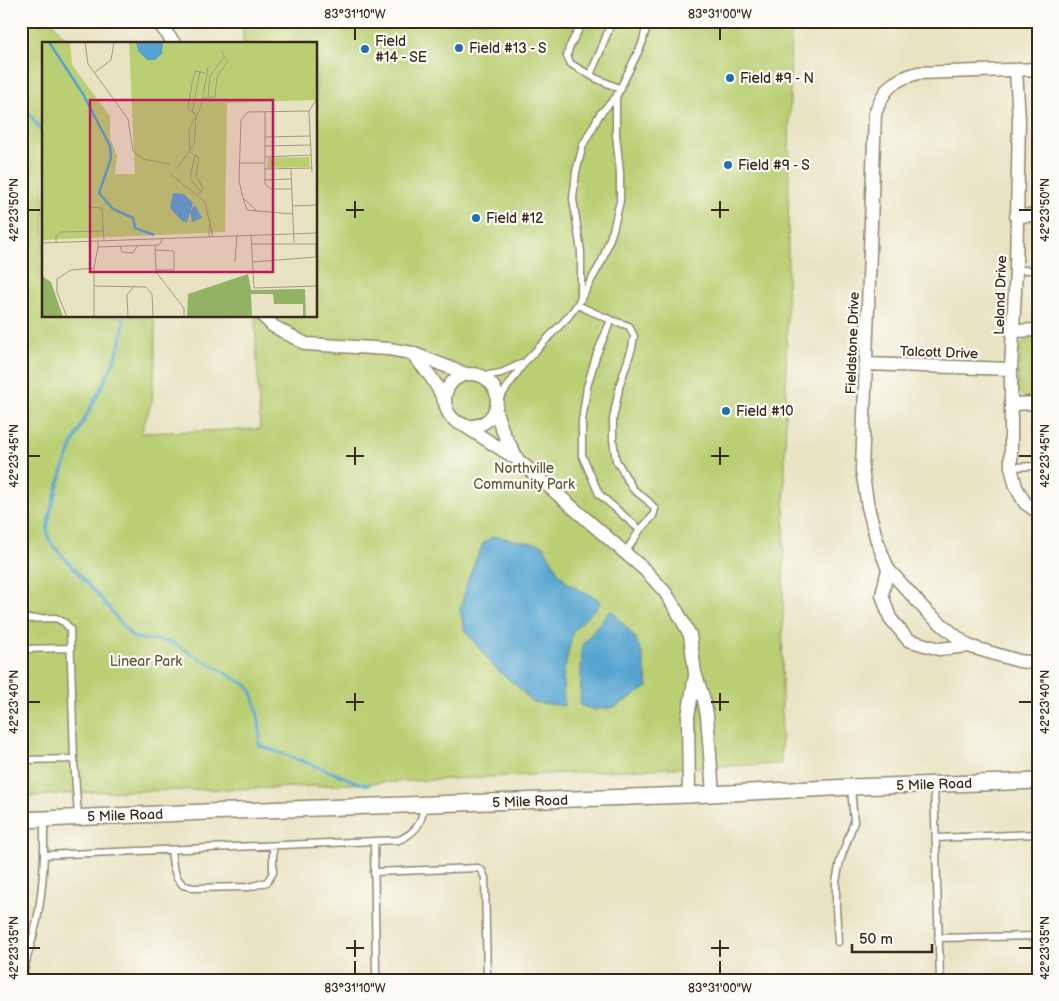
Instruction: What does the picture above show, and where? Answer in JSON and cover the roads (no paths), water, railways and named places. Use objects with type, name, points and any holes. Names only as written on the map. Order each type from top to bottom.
[{"type":"street","points":[[157,21],[173,42]]},
{"type":"street","name":"Fieldstone Drive","points":[[1038,69],[918,73],[894,82],[879,103],[875,114],[862,470],[868,507],[877,541],[888,569],[928,613],[968,646],[1019,661],[1038,664]]},
{"type":"street","name":"Leland Drive","points":[[1016,70],[1019,120],[1016,270],[1011,369],[1011,467],[1016,487],[1025,503],[1038,512]]},
{"type":"street","points":[[1016,216],[1038,215]]},
{"type":"street","points":[[266,318],[272,326],[306,344],[389,349],[412,353],[466,374]]},
{"type":"street","points":[[1014,331],[1038,330]]},
{"type":"street","points":[[412,353],[429,373],[446,404]]},
{"type":"street","name":"Talcott Drive","points":[[866,364],[1011,369]]},
{"type":"street","points":[[518,460],[503,432],[493,386],[482,376],[466,374],[458,377],[452,382],[445,396],[448,412],[453,419],[518,460],[646,572],[665,592],[677,611],[690,635],[695,673],[707,715],[713,794]]},
{"type":"street","points":[[1012,404],[1038,403]]},
{"type":"street","points":[[460,423],[468,426],[484,422],[491,417],[496,406]]},
{"type":"street","points":[[888,569],[882,595],[890,618],[908,640],[939,650],[968,646]]},
{"type":"street","points":[[689,795],[688,716],[695,673]]},
{"type":"street","name":"5 Mile Road","points":[[21,820],[1038,781]]},
{"type":"lane","points":[[583,21],[569,48],[567,56],[571,64],[620,89]]},
{"type":"lane","points":[[590,75],[612,21]]},
{"type":"lane","points":[[579,302],[581,252],[573,199],[576,172],[583,145],[600,114],[616,97],[642,44],[648,21]]},
{"type":"lane","points":[[496,406],[524,363],[568,317],[579,302],[602,261],[613,230],[620,201],[616,97]]},
{"type":"lane","points":[[1016,270],[1038,270]]},
{"type":"lane","points":[[579,302],[611,320],[629,326],[634,336],[620,384],[613,419],[613,440],[616,460],[633,489],[648,500],[656,509],[653,516],[640,530],[625,553]]},
{"type":"lane","points":[[611,320],[596,356],[587,387],[582,422],[582,455],[600,494],[640,530]]},
{"type":"lane","points":[[482,376],[500,373],[524,363]]},
{"type":"lane","points":[[1011,467],[1038,466]]},
{"type":"lane","points":[[21,619],[56,618],[65,622],[70,630],[78,817]]},
{"type":"lane","points":[[21,649],[71,648]]},
{"type":"lane","points":[[21,760],[74,758]]},
{"type":"lane","points":[[934,784],[940,980]]},
{"type":"lane","points":[[838,942],[836,882],[840,861],[854,822],[851,787]]},
{"type":"lane","points":[[44,855],[399,840],[408,836],[419,825],[423,815],[423,804]]},
{"type":"lane","points":[[23,977],[36,927],[43,885],[44,819]]},
{"type":"lane","points":[[936,838],[1038,834]]},
{"type":"lane","points":[[374,841],[377,980]]},
{"type":"lane","points":[[171,850],[177,878],[183,885],[193,888],[249,887],[267,882],[273,873],[272,846]]},
{"type":"lane","points":[[374,872],[478,868],[484,878],[487,980]]},
{"type":"lane","points":[[938,938],[1038,936]]},
{"type":"water","points":[[494,536],[543,545],[559,573],[569,584],[598,599],[600,604],[573,631],[563,676],[564,706],[532,702],[517,686],[495,668],[465,631],[460,611],[468,579],[483,543]]},
{"type":"water","points":[[611,610],[635,637],[642,653],[648,687],[615,707],[594,710],[580,705],[582,645]]},
{"type":"waterway","points":[[21,101],[42,133]]},
{"type":"waterway","points":[[123,318],[123,329],[115,359],[67,458],[48,525],[51,543],[104,602],[132,637],[173,643],[248,686],[253,695],[258,716],[259,745],[358,783],[369,785]]},
{"type":"place","name":"Field #13 - S","points":[[459,48]]},
{"type":"place","name":"Field #14 - SE","points":[[365,49]]},
{"type":"place","name":"Field #9 - N","points":[[730,78]]},
{"type":"place","name":"Field #9 - S","points":[[728,165]]},
{"type":"place","name":"Field #12","points":[[476,218]]},
{"type":"place","name":"Field #10","points":[[726,411]]},
{"type":"park label","name":"Northville Community Park","points":[[524,476]]},
{"type":"park label","name":"Linear Park","points":[[146,661]]}]
